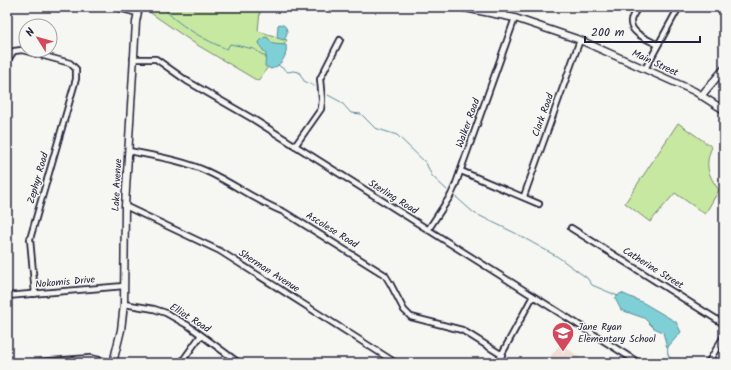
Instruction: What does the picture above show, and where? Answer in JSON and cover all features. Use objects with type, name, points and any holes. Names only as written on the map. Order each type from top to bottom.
[{"type":"street","points":[[115,7],[138,10]]},
{"type":"street","name":"Main Street","points":[[460,7],[503,14],[580,40],[701,96],[724,110]]},
{"type":"street","points":[[503,14],[505,7]]},
{"type":"street","points":[[638,7],[631,20],[631,25],[634,31],[658,45]]},
{"type":"street","points":[[645,69],[679,7]]},
{"type":"street","name":"Lake Avenue","points":[[113,363],[121,330],[124,304],[125,206],[133,59],[138,10]]},
{"type":"street","name":"Walker Road","points":[[428,230],[451,195],[461,171],[515,18]]},
{"type":"street","points":[[295,146],[321,109],[322,100],[320,79],[340,40]]},
{"type":"street","name":"Clark Road","points":[[524,196],[580,40]]},
{"type":"street","name":"Zephyr Road","points":[[7,61],[14,52],[22,50],[70,63],[76,69],[76,79],[30,240],[35,294]]},
{"type":"street","name":"Sterling Road","points":[[133,59],[156,59],[187,81],[253,119],[639,363]]},
{"type":"street","points":[[701,96],[724,69]]},
{"type":"street","name":"Ascolese Road","points":[[128,151],[199,168],[211,173],[271,207],[284,212],[385,275],[404,310],[411,317],[462,330],[502,355]]},
{"type":"street","points":[[461,171],[524,196],[539,204]]},
{"type":"street","name":"Sherman Avenue","points":[[125,206],[220,250],[396,363]]},
{"type":"street","name":"Catherine Street","points":[[571,228],[724,324]]},
{"type":"street","name":"Nokomis Drive","points":[[7,296],[124,286]]},
{"type":"street","points":[[497,363],[533,296]]},
{"type":"street","name":"Elliot Road","points":[[124,304],[154,309],[178,319],[240,363]]},
{"type":"street","points":[[181,363],[201,335]]},
{"type":"street","points":[[716,363],[709,361],[724,336]]},
{"type":"street","points":[[24,363],[90,358],[113,363]]},
{"type":"shaded area","name":"Jane Ryan Elementary School","points":[[561,343],[586,363],[545,363]]},
{"type":"green space","points":[[142,7],[223,7],[260,11],[258,31],[287,40],[258,81],[194,43]]},
{"type":"green space","points":[[678,123],[712,147],[708,159],[708,170],[719,190],[705,214],[675,193],[650,222],[625,203]]},
{"type":"water","points":[[280,24],[285,26],[287,30],[287,35],[284,40],[277,38],[278,25]]},
{"type":"water","points":[[267,37],[273,44],[286,45],[286,53],[283,60],[275,68],[271,69],[265,66],[266,54],[259,42],[263,38]]},
{"type":"water","points":[[621,293],[642,302],[676,322],[681,332],[667,348],[663,332],[654,328],[644,318],[621,310],[615,298]]},
{"type":"waterway","points":[[163,7],[183,25],[211,42],[227,49],[230,44],[254,49],[267,58]]},
{"type":"waterway","points":[[278,65],[288,72],[299,72],[304,81],[314,86]]},
{"type":"waterway","points":[[328,95],[341,102],[351,113],[361,114],[375,128],[397,135],[426,163],[432,176],[447,190]]},
{"type":"waterway","points":[[456,197],[474,213],[515,233],[558,257],[587,278],[592,285],[618,296]]},
{"type":"waterway","points":[[668,347],[669,357],[678,363]]},
{"type":"place","name":"Jane Ryan Elementary School","points":[[563,352]]}]
